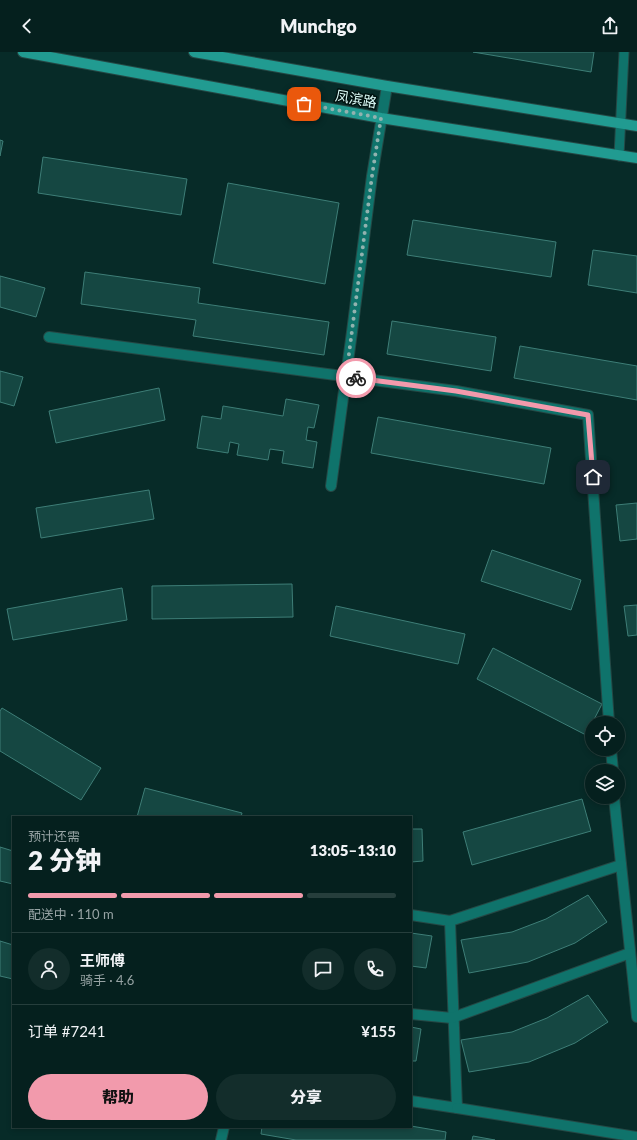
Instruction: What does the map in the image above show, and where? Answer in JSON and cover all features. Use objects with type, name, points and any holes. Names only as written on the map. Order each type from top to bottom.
[{"type":"main road","name":"凤滨路","points":[[23,52],[381,118],[637,158]]},
{"type":"main road","name":"凤滨路","points":[[194,52],[387,86],[637,126]]},
{"type":"street","points":[[331,486],[372,176],[387,86]]},
{"type":"street","points":[[49,337],[456,391],[588,415],[609,716]]},
{"type":"street","points":[[615,804],[637,1017]]},
{"type":"street","points":[[412,915],[450,921],[621,865]]},
{"type":"street","points":[[450,921],[456,1108]]},
{"type":"street","points":[[412,1014],[452,1018],[630,953]]},
{"type":"street","points":[[412,1101],[637,1137]]},
{"type":"street","points":[[221,1140],[224,1128]]},
{"type":"lane","points":[[619,156],[624,52]]},
{"type":"building","points":[[473,52],[594,52],[591,72]]},
{"type":"building","points":[[0,140],[3,141],[0,156]]},
{"type":"building","points":[[43,157],[187,179],[181,215],[38,193]]},
{"type":"building","points":[[228,183],[339,203],[325,284],[213,263]]},
{"type":"building","points":[[413,220],[556,242],[551,277],[407,255]]},
{"type":"building","points":[[593,250],[637,256],[637,293],[588,285]]},
{"type":"building","points":[[85,272],[200,288],[198,303],[329,322],[324,355],[193,336],[196,320],[81,304]]},
{"type":"building","points":[[0,276],[45,288],[36,317],[0,307]]},
{"type":"building","points":[[392,321],[496,337],[491,371],[387,354]]},
{"type":"building","points":[[520,346],[637,366],[637,400],[514,378]]},
{"type":"building","points":[[0,371],[23,377],[14,406],[0,402]]},
{"type":"building","points":[[159,388],[165,420],[56,443],[49,411]]},
{"type":"building","points":[[286,399],[319,405],[314,428],[308,427],[306,440],[317,442],[313,468],[282,463],[284,451],[270,449],[268,460],[237,455],[239,444],[230,442],[228,453],[197,448],[202,416],[221,419],[223,406],[283,416]]},
{"type":"building","points":[[378,417],[551,448],[544,484],[371,453]]},
{"type":"building","points":[[149,490],[154,519],[41,538],[36,508]]},
{"type":"building","points":[[637,503],[637,539],[620,541],[616,505]]},
{"type":"building","points":[[492,550],[581,580],[571,610],[481,581]]},
{"type":"building","points":[[292,584],[293,617],[152,619],[152,586]]},
{"type":"building","points":[[122,588],[127,620],[13,640],[7,609]]},
{"type":"building","points":[[637,605],[637,635],[628,636],[624,606]]},
{"type":"building","points":[[336,606],[465,634],[458,664],[330,636]]},
{"type":"building","points":[[493,648],[602,704],[596,716],[585,716],[585,734],[477,679]]},
{"type":"building","points":[[2,708],[101,768],[81,800],[0,751],[0,711]]},
{"type":"building","points":[[145,788],[242,813],[241,816],[137,816]]},
{"type":"building","points":[[582,799],[591,831],[472,865],[463,832]]},
{"type":"building","points":[[412,829],[422,829],[423,861],[412,862]]},
{"type":"building","points":[[0,847],[12,851],[12,884],[0,881]]},
{"type":"building","points":[[588,895],[607,922],[575,943],[528,962],[469,973],[461,940],[512,932],[546,919]]},
{"type":"building","points":[[412,933],[432,936],[426,968],[412,966]]},
{"type":"building","points":[[0,941],[12,945],[12,979],[0,976]]},
{"type":"building","points":[[588,995],[608,1022],[575,1043],[529,1062],[469,1072],[461,1040],[512,1032],[547,1018]]},
{"type":"building","points":[[412,1027],[421,1029],[416,1061],[412,1061]]},
{"type":"building","points":[[412,1126],[446,1132],[445,1140],[296,1140],[261,1134],[262,1128],[412,1128]]},
{"type":"building","points":[[473,1136],[495,1140],[472,1140]]},
{"type":"way so far","points":[[304,104],[381,118],[346,377],[356,378]]},
{"type":"route","points":[[356,378],[456,391],[588,415],[593,477]]}]
